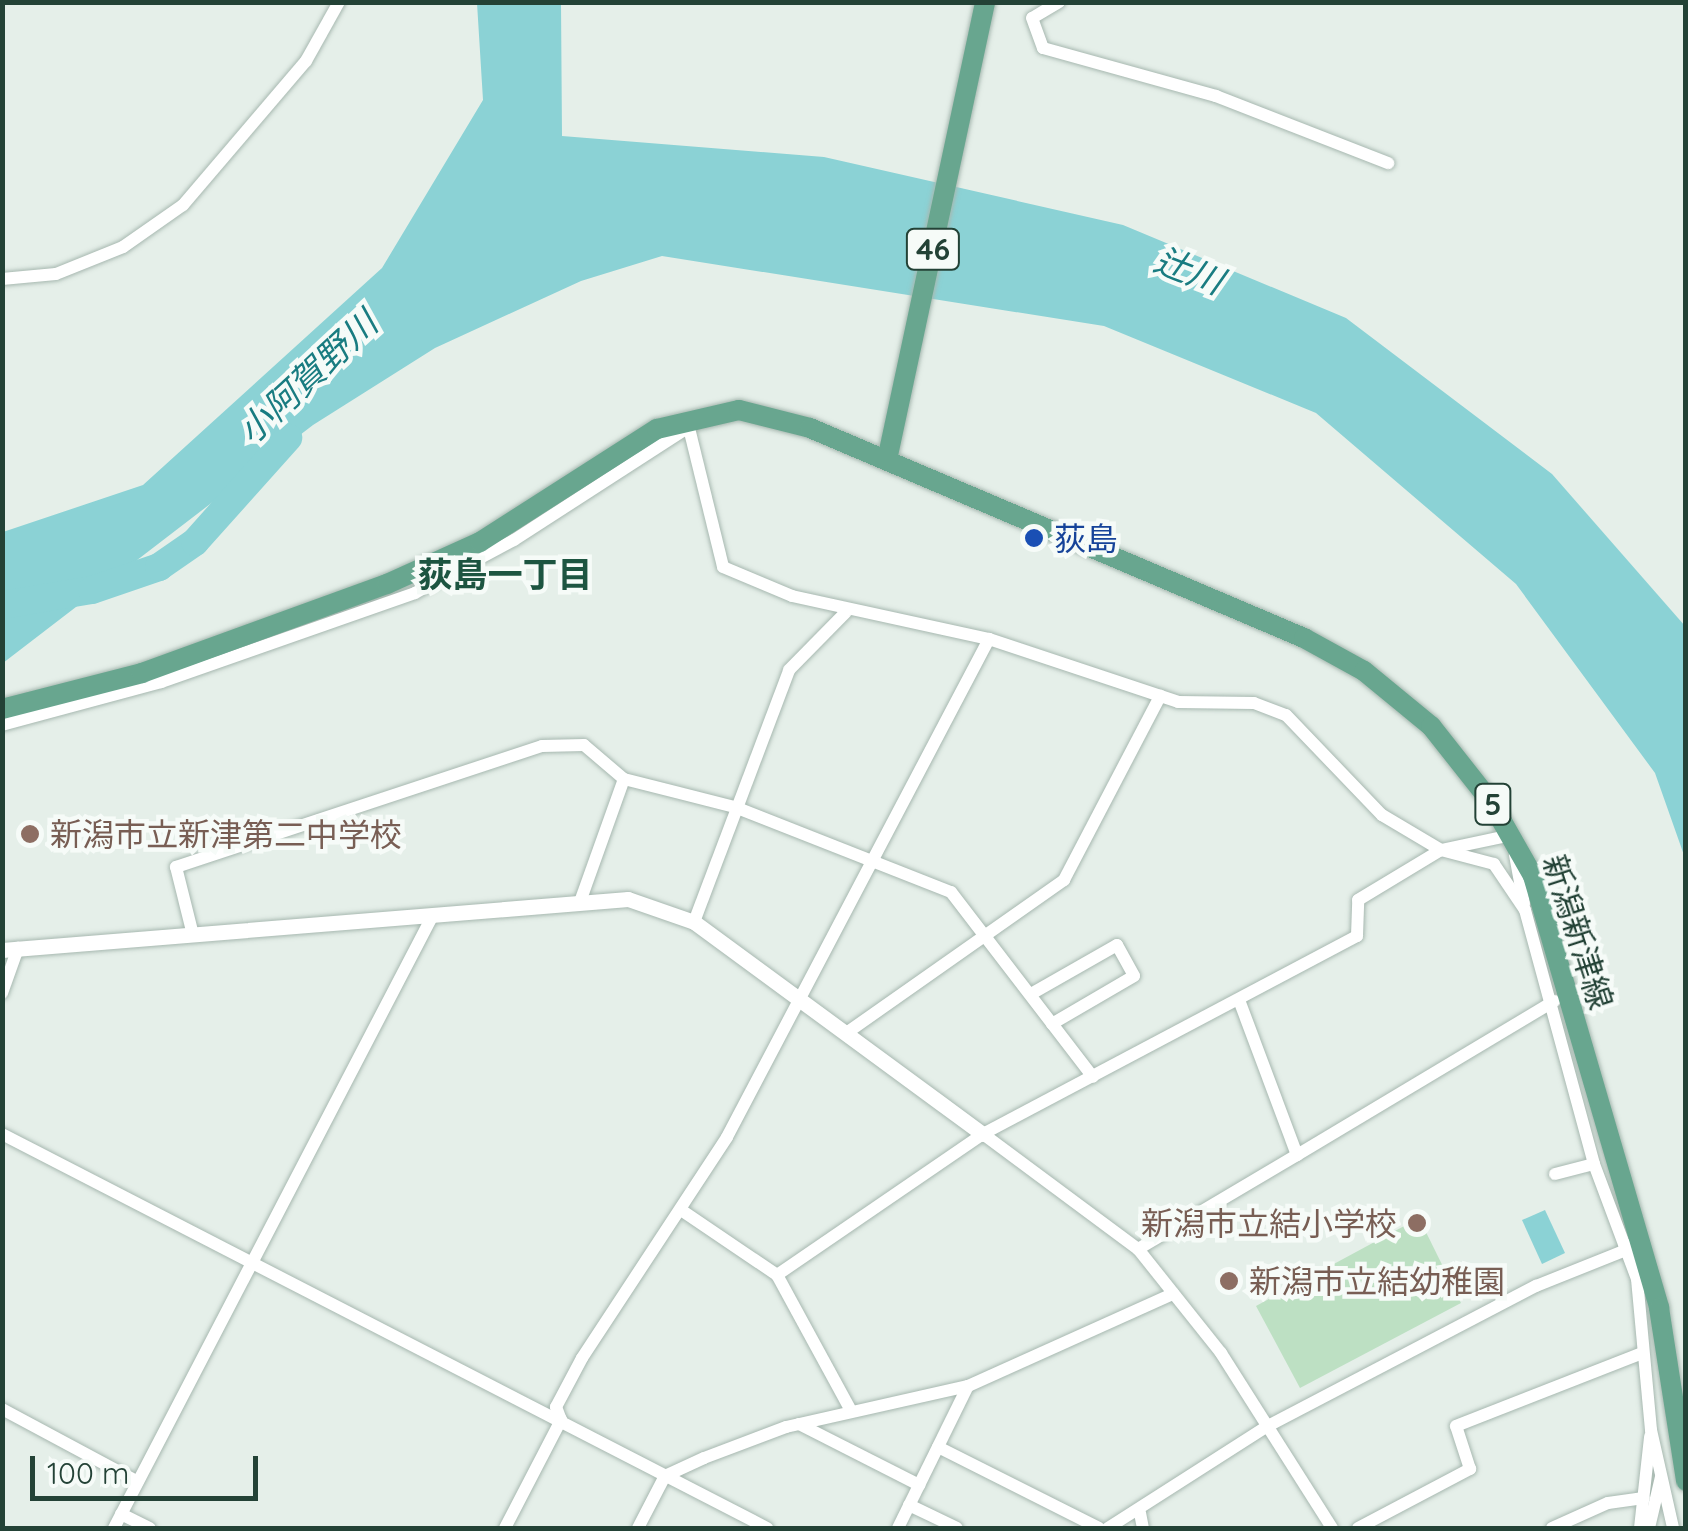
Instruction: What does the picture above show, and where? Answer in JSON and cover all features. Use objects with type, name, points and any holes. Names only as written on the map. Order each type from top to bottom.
[{"type":"main road","name":"46","points":[[887,460],[970,88],[985,2]]},
{"type":"main road","name":"5","points":[[2,709],[142,672],[388,584],[480,542],[689,421],[771,414],[887,460]]},
{"type":"main road","name":"新潟新津線","points":[[887,460],[1364,671],[1431,726],[1511,832],[1546,912],[1604,1164],[1659,1308],[1686,1481]]},
{"type":"street","points":[[2,280],[56,274],[122,247],[182,205],[306,61],[338,2]]},
{"type":"street","points":[[1059,2],[1032,18],[1043,48],[1216,96],[1388,162]]},
{"type":"street","points":[[2,725],[143,688],[414,593],[514,540],[689,421],[724,567],[846,612],[989,639],[1160,696],[1254,703],[1286,715],[1382,815],[1441,850],[1494,864],[1525,910]]},
{"type":"street","points":[[694,922],[789,670],[846,612]]},
{"type":"street","points":[[561,1420],[556,1408],[582,1358],[684,1212],[795,997],[989,639]]},
{"type":"street","points":[[846,1034],[982,933],[1064,880],[1160,696]]},
{"type":"street","points":[[192,931],[176,867],[217,850],[542,746],[584,745],[624,778],[735,807],[873,858],[951,892],[1093,1077]]},
{"type":"street","points":[[580,899],[624,778]]},
{"type":"street","points":[[776,1276],[983,1134],[1357,936],[1358,900],[1441,850],[1511,832],[1525,910],[1604,1164],[1604,1182],[1637,1279],[1659,1308]]},
{"type":"street","points":[[2,992],[10,949],[192,931],[433,915],[580,899],[628,900],[694,922],[1138,1249],[1222,1353],[1332,1528]]},
{"type":"street","points":[[114,1528],[433,915]]},
{"type":"street","points":[[1031,994],[1117,945],[1134,976],[1052,1024]]},
{"type":"street","points":[[1239,1000],[1297,1155]]},
{"type":"street","points":[[1138,1249],[1554,1001]]},
{"type":"street","points":[[2,1134],[767,1528]]},
{"type":"street","points":[[1555,1174],[1604,1164]]},
{"type":"street","points":[[684,1212],[776,1276],[851,1411]]},
{"type":"street","points":[[1108,1528],[1140,1513],[1266,1427],[1536,1286],[1626,1250]]},
{"type":"street","points":[[1637,1279],[1651,1430],[1673,1528]]},
{"type":"street","points":[[638,1528],[665,1476],[799,1424],[968,1386],[1172,1294]]},
{"type":"street","points":[[1358,1528],[1470,1469],[1456,1426],[1642,1353]]},
{"type":"street","points":[[898,1528],[968,1386]]},
{"type":"street","points":[[2,1408],[138,1482]]},
{"type":"street","points":[[505,1528],[561,1420]]},
{"type":"street","points":[[799,1424],[920,1485]]},
{"type":"street","points":[[1640,1528],[1651,1430]]},
{"type":"street","points":[[938,1447],[1099,1528]]},
{"type":"street","points":[[1649,1528],[1663,1470]]},
{"type":"street","points":[[1552,1528],[1644,1498]]},
{"type":"street","points":[[909,1506],[956,1528]]},
{"type":"street","points":[[1140,1513],[1143,1528]]},
{"type":"street","points":[[122,1514],[150,1528]]},
{"type":"green space","points":[[1419,1218],[1461,1303],[1300,1388],[1256,1306]]},
{"type":"water","name":"辻川","points":[[477,3],[561,3],[562,136],[824,157],[1123,225],[1346,318],[1552,474],[1685,626],[1685,858],[1655,773],[1516,584],[1316,413],[1104,326],[662,256],[581,281],[435,348],[313,425],[3,663],[3,532],[143,485],[382,268],[483,100]]},
{"type":"water","points":[[1545,1210],[1565,1253],[1542,1264],[1522,1220]]},
{"type":"waterway","name":"小阿賀野川","points":[[2,605],[92,590],[159,567],[195,542],[288,438]]},
{"type":"place","name":"荻島","points":[[1034,538]]},
{"type":"place","name":"新潟市立新津第二中学校","points":[[30,834]]},
{"type":"place","name":"新潟市立結小学校","points":[[1417,1223]]},
{"type":"place","name":"新潟市立結幼稚園","points":[[1229,1281]]},
{"type":"district","name":"荻島一丁目","points":[[505,574]]}]
